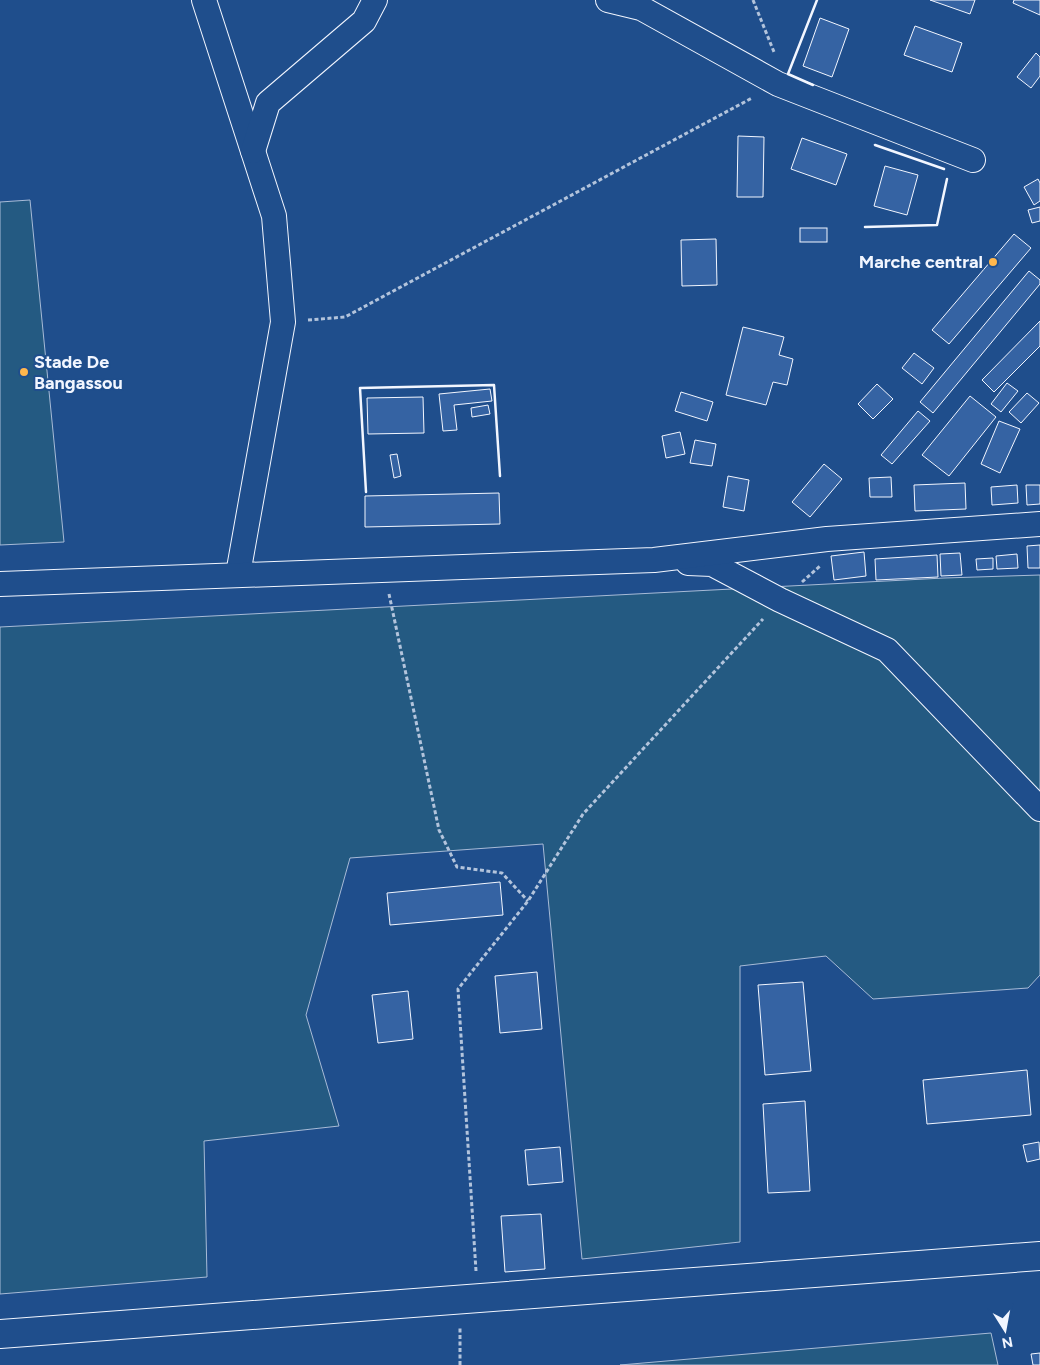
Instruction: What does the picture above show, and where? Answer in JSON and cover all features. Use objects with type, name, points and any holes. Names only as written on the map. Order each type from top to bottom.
[{"type":"street","points":[[204,0],[274,216],[283,322],[238,574]]},
{"type":"street","points":[[253,151],[268,104],[364,21],[375,0]]},
{"type":"street","points":[[608,0],[641,8],[778,84],[973,160]]},
{"type":"street","points":[[0,584],[654,560],[827,539],[1040,524]]},
{"type":"street","points":[[654,560],[712,564],[780,600],[887,650],[1040,809]]},
{"type":"street","points":[[0,1334],[1040,1256]]},
{"type":"path","points":[[283,322],[345,317],[778,84],[774,53],[753,0]]},
{"type":"path","points":[[460,1365],[469,1298],[458,989],[528,901],[583,814],[780,600],[822,564],[827,539]]},
{"type":"path","points":[[384,570],[439,830],[456,867],[502,873],[528,901]]},
{"type":"shaded area","name":"Stade De Bangassou","points":[[30,200],[64,542],[0,545],[0,202]]},
{"type":"shaded area","points":[[1040,575],[1040,975],[1028,988],[873,999],[826,956],[740,966],[740,1242],[582,1259],[543,844],[350,858],[306,1015],[339,1126],[204,1141],[207,1277],[0,1294],[0,627],[944,578]]},
{"type":"shaded area","points":[[991,1333],[998,1365],[620,1365]]},
{"type":"building","points":[[930,0],[975,0],[970,14]]},
{"type":"building","points":[[1014,0],[1040,0],[1040,15],[1013,3]]},
{"type":"building","points":[[820,18],[849,29],[832,77],[803,66]]},
{"type":"building","points":[[915,26],[962,43],[952,72],[904,55]]},
{"type":"building","points":[[1036,53],[1040,57],[1040,76],[1031,88],[1017,77]]},
{"type":"building","points":[[738,136],[764,137],[763,197],[737,197]]},
{"type":"building","points":[[802,138],[847,154],[836,185],[791,169]]},
{"type":"building","points":[[885,166],[918,175],[907,215],[874,206]]},
{"type":"building","points":[[1038,179],[1040,183],[1040,201],[1034,205],[1024,187]]},
{"type":"building","points":[[1040,207],[1040,221],[1032,223],[1028,210]]},
{"type":"building","points":[[800,228],[827,228],[827,242],[800,242]]},
{"type":"building","points":[[1014,234],[1031,248],[949,344],[932,330]]},
{"type":"building","points":[[716,239],[717,285],[682,286],[681,240]]},
{"type":"building","points":[[1029,271],[1040,280],[1040,284],[933,413],[920,402]]},
{"type":"building","points":[[1040,321],[1040,346],[994,392],[982,380]]},
{"type":"building","points":[[743,327],[784,337],[779,355],[793,359],[787,385],[773,382],[766,405],[726,395]]},
{"type":"building","points":[[914,353],[934,368],[922,384],[902,368]]},
{"type":"building","points":[[1007,383],[1018,391],[1001,412],[991,404]]},
{"type":"building","points":[[877,384],[893,399],[873,419],[858,404]]},
{"type":"building","points":[[490,389],[492,401],[454,405],[457,430],[443,431],[439,394]]},
{"type":"building","points":[[681,392],[713,402],[707,421],[675,411]]},
{"type":"building","points":[[1027,393],[1039,403],[1021,423],[1009,412]]},
{"type":"building","points":[[970,396],[996,417],[949,476],[922,455]]},
{"type":"building","points":[[423,397],[424,433],[368,434],[367,398]]},
{"type":"building","points":[[488,405],[490,414],[472,417],[471,408]]},
{"type":"building","points":[[918,411],[930,421],[892,464],[881,455]]},
{"type":"building","points":[[999,421],[1020,429],[1000,473],[981,464]]},
{"type":"building","points":[[680,432],[685,454],[666,458],[662,436]]},
{"type":"building","points":[[695,440],[716,444],[712,466],[690,463]]},
{"type":"building","points":[[397,454],[401,476],[394,478],[390,455]]},
{"type":"building","points":[[824,464],[842,479],[810,517],[792,502]]},
{"type":"building","points":[[728,476],[749,480],[744,511],[723,507]]},
{"type":"building","points":[[891,477],[892,497],[870,497],[869,478]]},
{"type":"building","points":[[965,483],[966,509],[915,511],[914,485]]},
{"type":"building","points":[[1017,485],[1018,503],[992,505],[991,487]]},
{"type":"building","points":[[1026,485],[1040,485],[1040,504],[1027,505]]},
{"type":"building","points":[[499,493],[500,524],[365,527],[365,496]]},
{"type":"building","points":[[1040,545],[1040,568],[1028,568],[1027,546]]},
{"type":"building","points":[[864,552],[866,576],[834,580],[831,556]]},
{"type":"building","points":[[960,553],[962,575],[941,576],[940,554]]},
{"type":"building","points":[[1017,554],[1018,568],[997,569],[996,556]]},
{"type":"building","points":[[937,555],[938,577],[876,580],[875,559]]},
{"type":"building","points":[[993,558],[993,569],[977,570],[976,559]]},
{"type":"building","points":[[500,882],[503,915],[390,925],[387,893]]},
{"type":"building","points":[[537,972],[542,1029],[500,1033],[495,976]]},
{"type":"building","points":[[803,982],[811,1071],[765,1075],[758,985]]},
{"type":"building","points":[[408,991],[413,1039],[378,1043],[372,995]]},
{"type":"building","points":[[1027,1070],[1031,1115],[927,1124],[923,1080]]},
{"type":"building","points":[[805,1101],[810,1191],[768,1193],[763,1104]]},
{"type":"building","points":[[1039,1142],[1040,1159],[1027,1162],[1023,1145]]},
{"type":"building","points":[[560,1147],[563,1182],[528,1185],[525,1150]]},
{"type":"building","points":[[541,1214],[545,1269],[505,1272],[501,1216]]},
{"type":"building","points":[[1040,1353],[1040,1365],[1033,1365],[1031,1354]]},
{"type":"wall","points":[[813,85],[788,74],[817,0]]},
{"type":"wall","points":[[875,145],[944,169]]},
{"type":"wall","points":[[865,227],[937,225],[947,179]]},
{"type":"wall","points":[[366,492],[360,388],[494,385],[500,476]]},
{"type":"place","name":"Marche central","points":[[993,262]]},
{"type":"place","name":"Stade De Bangassou","points":[[24,372]]}]
